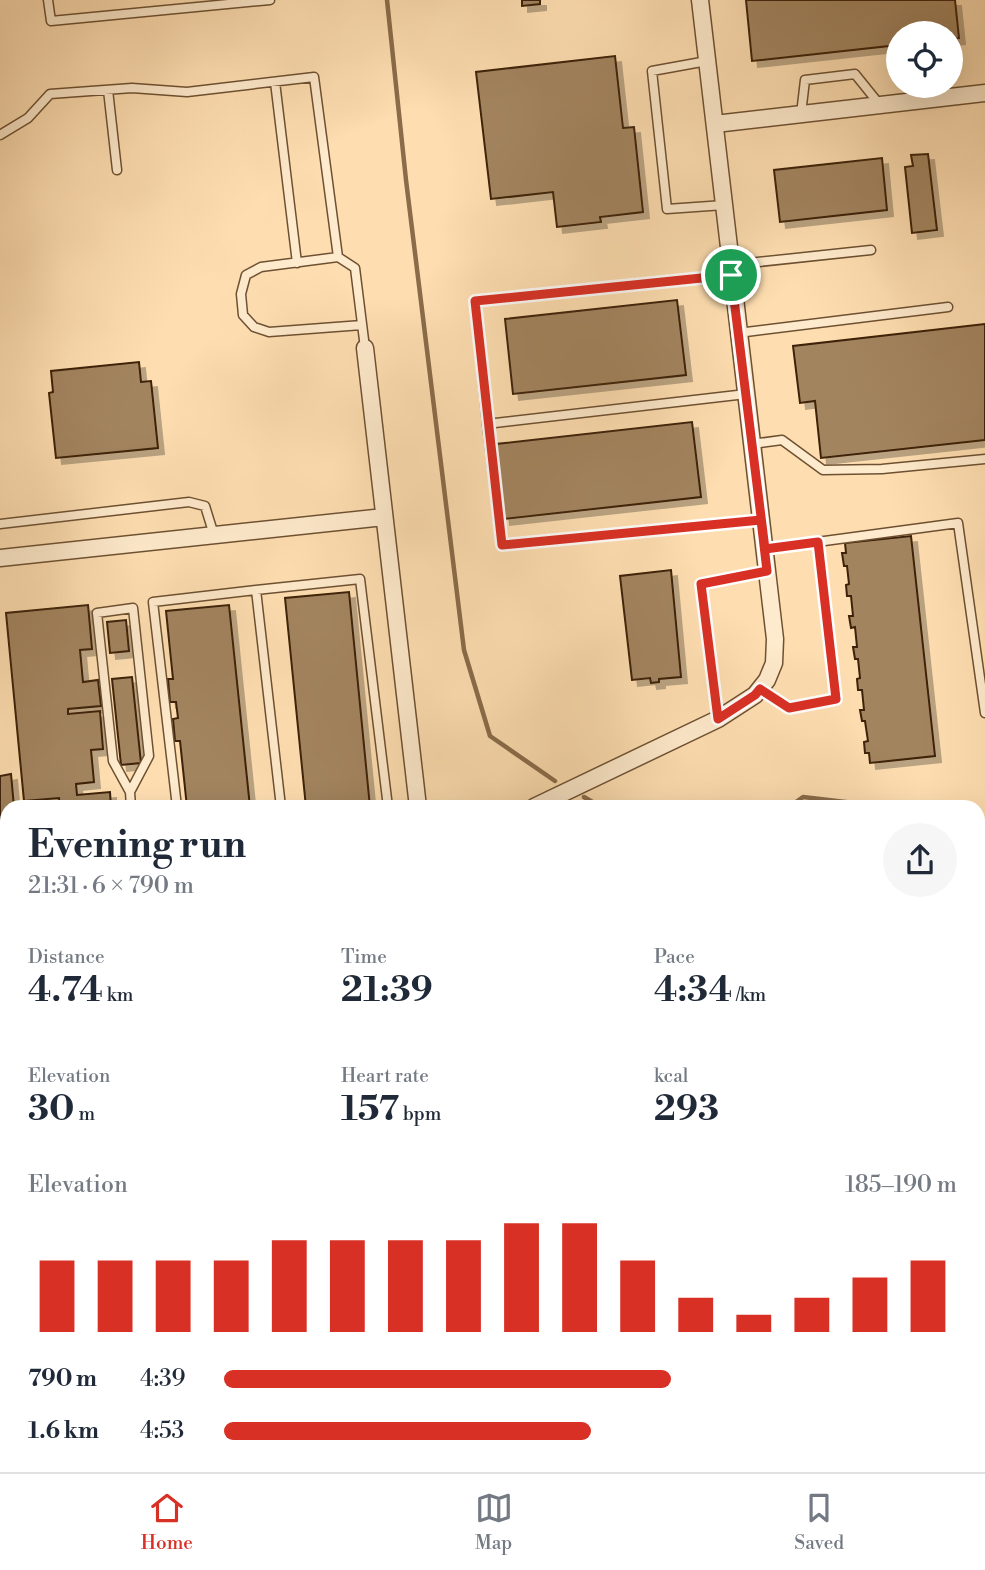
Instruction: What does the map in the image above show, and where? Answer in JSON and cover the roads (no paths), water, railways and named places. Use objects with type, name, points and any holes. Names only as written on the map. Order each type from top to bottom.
[{"type":"street","points":[[549,800],[718,719],[755,695],[774,663],[776,648],[765,549],[700,0]]},
{"type":"street","points":[[715,124],[985,93]]},
{"type":"street","points":[[365,348],[417,800]]},
{"type":"street","points":[[0,558],[384,517]]},
{"type":"lane","points":[[48,0],[51,22],[270,0]]},
{"type":"lane","points":[[707,61],[652,71],[667,209],[724,205]]},
{"type":"lane","points":[[801,114],[805,80],[855,74],[880,105]]},
{"type":"lane","points":[[0,135],[28,118],[50,94],[132,88],[187,92],[314,78],[338,257]]},
{"type":"lane","points":[[275,82],[297,263]]},
{"type":"lane","points":[[108,90],[117,170]]},
{"type":"lane","points":[[761,520],[502,545],[475,301],[871,250]]},
{"type":"lane","points":[[362,325],[269,332],[254,327],[243,315],[241,294],[246,275],[261,267],[338,257],[355,268],[365,348]]},
{"type":"lane","points":[[738,333],[948,307]]},
{"type":"lane","points":[[487,424],[746,394]]},
{"type":"lane","points":[[752,444],[782,440],[823,470],[881,469],[985,459]]},
{"type":"lane","points":[[0,524],[189,502],[205,506],[214,535]]},
{"type":"lane","points":[[765,549],[958,523],[985,713]]},
{"type":"lane","points":[[763,685],[789,708],[836,699],[818,542]]},
{"type":"lane","points":[[718,719],[701,584],[767,571]]},
{"type":"lane","points":[[176,800],[153,602],[360,579],[387,800]]},
{"type":"lane","points":[[256,590],[280,800]]},
{"type":"lane","points":[[130,792],[149,756],[133,608],[97,613],[113,761],[130,792],[131,800]]},
{"type":"waterway","points":[[387,0],[406,180],[464,650],[490,736],[555,781]]},
{"type":"waterway","points":[[584,797],[589,800]]},
{"type":"waterway","points":[[799,800],[803,797],[828,800]]}]
